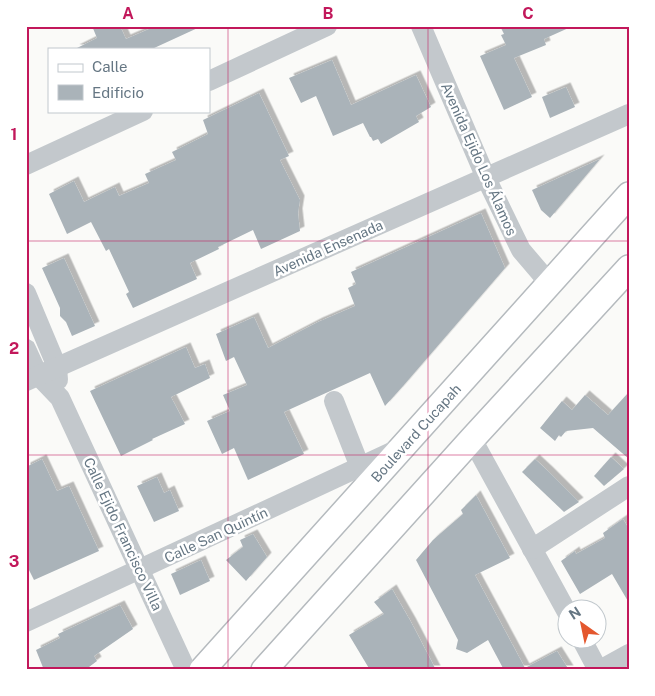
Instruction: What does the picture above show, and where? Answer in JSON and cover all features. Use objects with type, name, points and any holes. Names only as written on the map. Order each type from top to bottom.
[{"type":"main road","name":"Boulevard Cucapah","points":[[202,670],[629,195]]},
{"type":"main road","points":[[264,670],[629,268]]},
{"type":"street","points":[[210,81],[328,26]]},
{"type":"street","name":"Avenida Ejido Los Álamos","points":[[421,26],[486,178],[521,250],[550,284]]},
{"type":"street","points":[[26,165],[141,112]]},
{"type":"street","name":"Avenida Ensenada","points":[[32,378],[629,114]]},
{"type":"street","name":"Calle Ejido Francisco Villa","points":[[26,293],[57,367],[60,398],[186,670]]},
{"type":"street","name":"Calle Ejido Francisco Villa","points":[[26,349],[32,378],[60,398]]},
{"type":"street","points":[[334,401],[360,466]]},
{"type":"street","points":[[472,439],[559,598]]},
{"type":"street","name":"Calle San Quintín","points":[[26,622],[405,446]]},
{"type":"street","points":[[532,549],[629,486]]},
{"type":"street","points":[[587,648],[599,670],[629,654]]},
{"type":"building","points":[[92,26],[120,26],[126,39],[156,26],[202,26],[154,48],[77,48],[97,38]]},
{"type":"building","points":[[500,26],[573,26],[544,39],[546,45],[514,58],[532,97],[504,110],[480,56],[506,45],[501,35],[504,34]]},
{"type":"building","points":[[332,60],[351,105],[416,75],[431,107],[416,116],[419,122],[381,144],[378,139],[373,141],[363,123],[333,136],[316,96],[301,103],[289,78]]},
{"type":"building","points":[[566,87],[575,107],[550,118],[542,97]]},
{"type":"building","points":[[259,93],[289,156],[280,160],[300,200],[298,213],[300,231],[261,249],[253,230],[190,263],[197,279],[133,308],[126,294],[129,292],[109,249],[106,251],[91,222],[67,234],[49,194],[74,181],[84,202],[115,187],[119,196],[149,183],[145,174],[176,160],[172,152],[208,134],[203,120]]},
{"type":"building","points":[[600,159],[550,218],[541,210],[532,190]]},
{"type":"building","points":[[481,213],[505,268],[403,386],[385,406],[370,373],[284,412],[304,454],[248,480],[234,448],[222,454],[207,421],[230,411],[223,395],[247,385],[234,357],[226,361],[216,334],[254,317],[268,348],[318,322],[355,306],[348,288],[356,284],[351,272]]},
{"type":"building","points":[[64,258],[95,326],[72,336],[66,322],[60,316],[60,308],[42,268]]},
{"type":"building","points":[[186,347],[195,368],[205,364],[210,378],[171,397],[185,424],[121,456],[90,391]]},
{"type":"building","points":[[629,392],[629,459],[593,428],[566,431],[561,437],[559,435],[555,441],[540,428],[562,401],[572,410],[585,395],[608,415]]},
{"type":"building","points":[[611,457],[624,469],[604,486],[594,476]]},
{"type":"building","points":[[42,459],[57,491],[69,486],[99,551],[34,580],[26,564],[26,467]]},
{"type":"building","points":[[535,459],[579,502],[564,512],[522,472]]},
{"type":"building","points":[[157,477],[164,493],[170,490],[179,511],[154,522],[137,486]]},
{"type":"building","points":[[476,495],[510,558],[475,575],[525,668],[557,651],[569,670],[504,670],[488,640],[467,653],[456,649],[458,640],[416,560],[433,540],[463,514],[461,510]]},
{"type":"building","points":[[623,519],[629,529],[629,603],[612,574],[580,594],[561,561],[575,551],[576,554],[605,538],[603,533]]},
{"type":"building","points":[[253,534],[267,557],[246,581],[226,560],[243,547],[240,540]]},
{"type":"building","points":[[201,560],[210,581],[180,595],[171,574]]},
{"type":"building","points":[[392,589],[436,670],[370,670],[349,635],[384,614],[374,602]]},
{"type":"building","points":[[120,605],[133,629],[94,656],[97,661],[85,670],[44,670],[36,650],[60,638],[58,634]]}]
